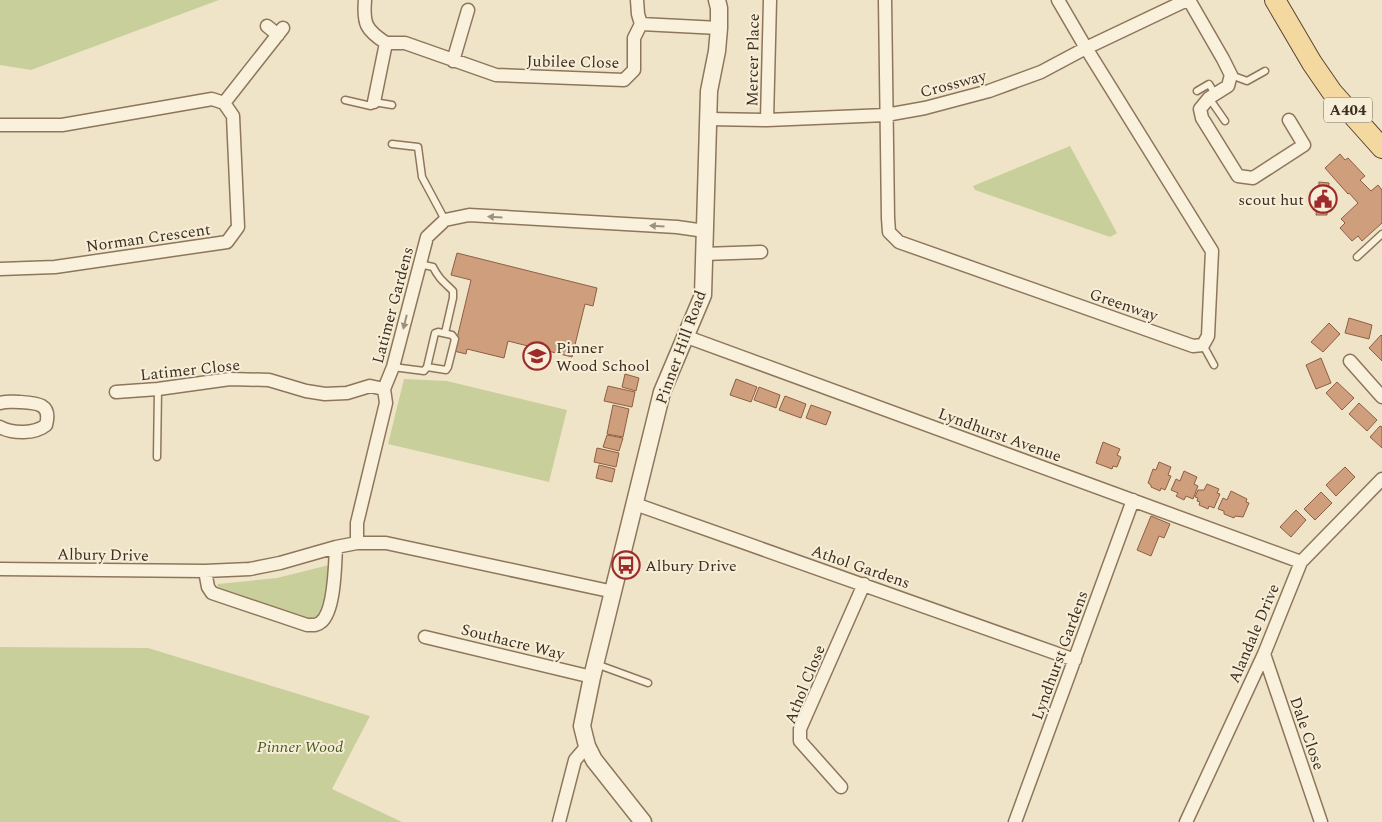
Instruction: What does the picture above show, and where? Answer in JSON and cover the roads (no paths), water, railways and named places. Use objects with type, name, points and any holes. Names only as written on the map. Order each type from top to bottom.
[{"type":"main road","name":"A404","points":[[1275,0],[1317,71],[1332,92],[1382,148]]},
{"type":"street","points":[[365,0],[364,16],[371,34],[386,43],[374,102]]},
{"type":"street","points":[[637,0],[641,24],[719,28]]},
{"type":"street","name":"Pinner Hill Road","points":[[587,746],[582,726],[662,392],[703,295],[709,91],[717,51],[719,28],[719,8],[716,0]]},
{"type":"street","name":"Mercer Place","points":[[767,120],[770,0]]},
{"type":"street","name":"Greenway","points":[[885,0],[889,232],[899,242],[1193,346],[1202,345]]},
{"type":"street","points":[[1058,0],[1212,251],[1208,336],[1202,345]]},
{"type":"street","points":[[1188,0],[1231,75],[1228,86],[1212,96],[1200,109],[1202,118],[1238,176],[1253,178],[1304,145],[1289,120]]},
{"type":"street","name":"Crossway","points":[[708,119],[767,120],[886,114],[924,108],[988,91],[1041,72],[1086,48],[1188,0]]},
{"type":"street","points":[[453,61],[468,10]]},
{"type":"street","name":"Jubilee Close","points":[[386,43],[405,43],[496,75],[624,80],[634,70],[634,38],[641,24]]},
{"type":"street","points":[[0,125],[62,125],[212,99],[224,103],[281,31],[267,26]]},
{"type":"street","name":"Norman Crescent","points":[[0,269],[55,267],[227,242],[238,228],[234,116],[224,103]]},
{"type":"street","points":[[445,220],[469,215],[677,227],[706,231]]},
{"type":"street","name":"Latimer Gardens","points":[[357,543],[357,523],[386,404],[384,389],[393,367],[427,237],[445,220]]},
{"type":"street","points":[[704,254],[761,252]]},
{"type":"street","name":"Lyndhurst Avenue","points":[[686,337],[1301,562]]},
{"type":"street","points":[[1350,361],[1382,397]]},
{"type":"street","name":"Latimer Close","points":[[116,392],[158,389],[230,379],[269,380],[306,391],[325,394],[347,393],[370,386],[384,389]]},
{"type":"street","points":[[0,403],[5,401],[36,403],[44,407],[48,418],[46,424],[34,431],[7,430],[0,427]]},
{"type":"street","name":"Alandale Drive","points":[[1186,822],[1264,654],[1301,562],[1382,479]]},
{"type":"street","name":"Lyndhurst Gardens","points":[[1015,822],[1133,500]]},
{"type":"street","name":"Athol Gardens","points":[[635,504],[1075,660]]},
{"type":"street","name":"Albury Drive","points":[[0,569],[205,571],[257,568],[336,547],[357,543],[386,543],[614,592]]},
{"type":"street","points":[[205,571],[208,587],[212,593],[306,625],[314,626],[321,622],[330,608],[336,547]]},
{"type":"street","name":"Athol Close","points":[[841,787],[800,742],[800,729],[864,584]]},
{"type":"street","name":"Southacre Way","points":[[425,637],[594,671]]},
{"type":"street","name":"Dale Close","points":[[1264,654],[1321,822]]},
{"type":"street","points":[[559,822],[575,760],[587,746],[594,760],[643,822]]},
{"type":"lane","points":[[1231,75],[1247,81],[1265,71]]},
{"type":"lane","points":[[1197,91],[1209,84],[1212,96],[1225,121]]},
{"type":"lane","points":[[345,100],[372,106],[374,102],[392,105]]},
{"type":"lane","points":[[392,144],[418,147],[422,177],[445,220]]},
{"type":"lane","points":[[1357,257],[1382,234]]},
{"type":"lane","points":[[419,264],[433,267],[435,274],[453,292],[444,333]]},
{"type":"lane","points":[[393,367],[424,372],[427,367],[434,335],[438,332],[452,335],[455,339],[448,367],[443,370],[427,367]]},
{"type":"lane","points":[[1202,345],[1214,365]]},
{"type":"lane","points":[[158,389],[158,457]]},
{"type":"lane","points":[[594,671],[648,683]]},
{"type":"place","name":"scout hut","points":[[1323,199]]},
{"type":"place","name":"Pinner Wood School","points":[[537,356]]},
{"type":"place","name":"Albury Drive","points":[[626,565]]},
{"type":"park label","name":"Pinner Wood","points":[[300,746]]}]
